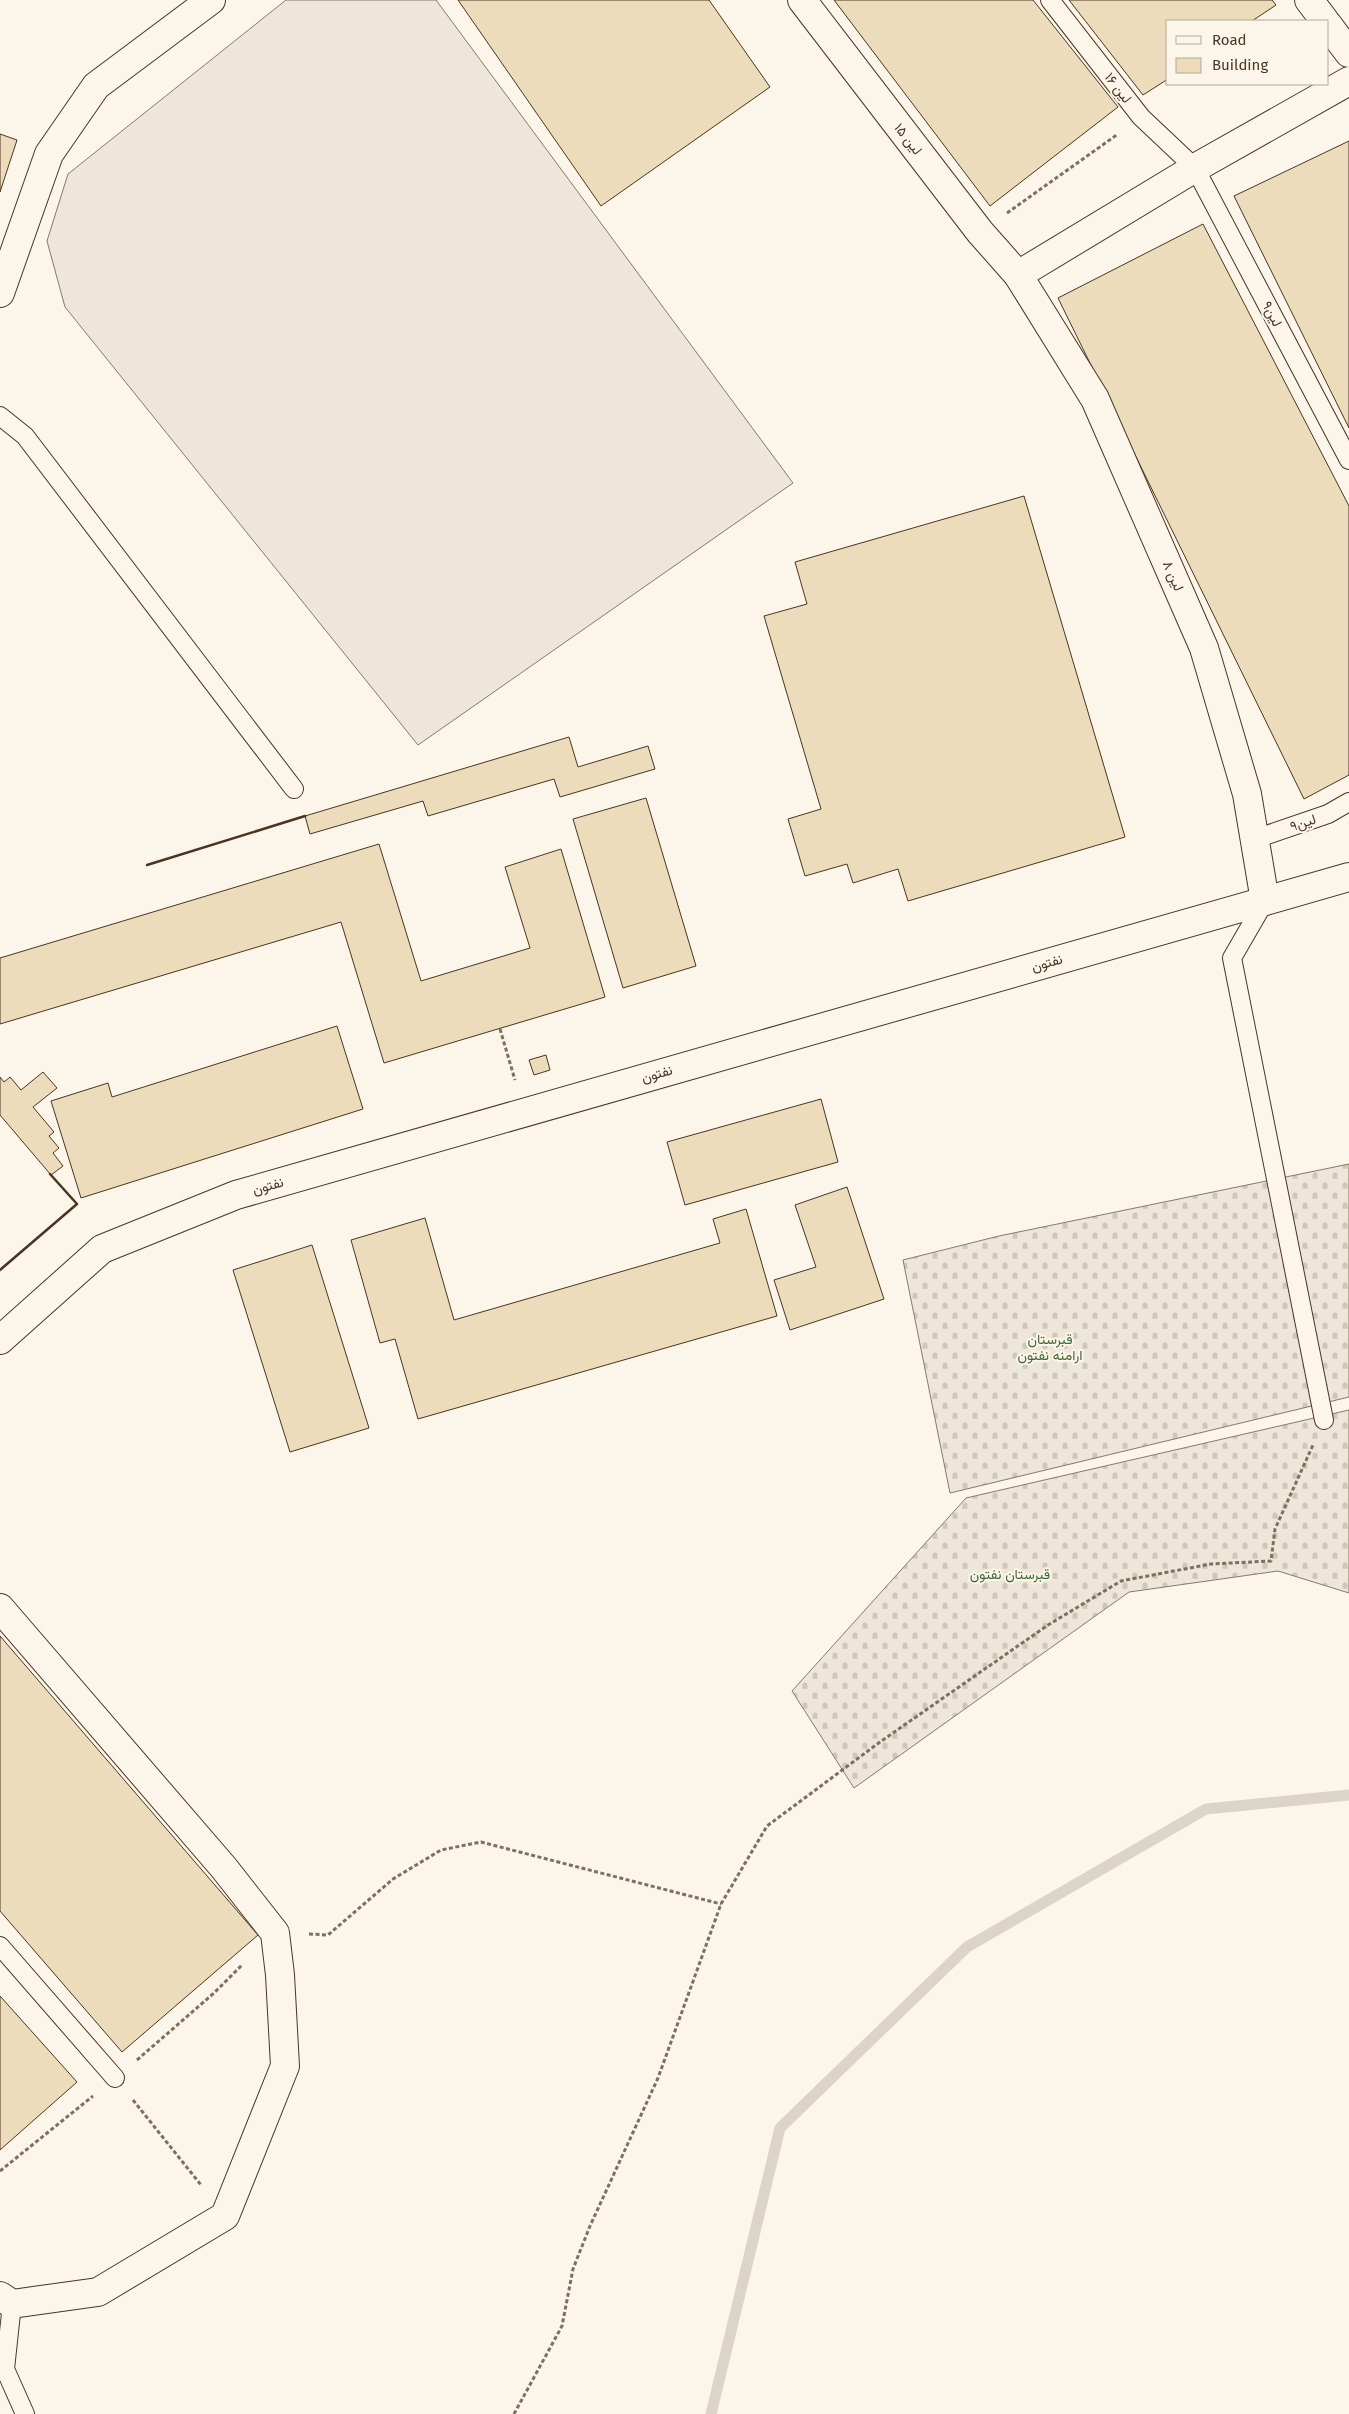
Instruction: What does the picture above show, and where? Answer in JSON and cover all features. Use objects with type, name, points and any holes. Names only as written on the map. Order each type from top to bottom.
[{"type":"street","points":[[0,293],[49,154],[96,86],[211,0]]},
{"type":"street","name":"لین ۱۵","points":[[802,0],[980,232],[1018,275]]},
{"type":"street","points":[[1309,0],[1324,20]]},
{"type":"street","points":[[1329,26],[1349,53]]},
{"type":"street","points":[[1018,275],[1195,168],[1349,81]]},
{"type":"street","name":"لین ۸","points":[[1018,275],[1095,398],[1204,648],[1247,794],[1266,901]]},
{"type":"street","name":"نفتون","points":[[0,1340],[102,1249],[236,1195],[1349,877]]},
{"type":"street","points":[[0,1608],[224,1868],[275,1933],[280,1975],[285,2066],[225,2216],[98,2292],[6,2300]]},
{"type":"lane","name":"لین ۱۶","points":[[1050,0],[1141,118],[1195,168]]},
{"type":"lane","name":"لین۹","points":[[1195,168],[1349,460]]},
{"type":"lane","points":[[0,416],[25,436],[294,789]]},
{"type":"lane","name":"لین۹","points":[[1255,839],[1328,814],[1349,802]]},
{"type":"lane","points":[[1266,901],[1232,958],[1324,1420]]},
{"type":"lane","points":[[0,1946],[115,2078]]},
{"type":"lane","points":[[6,2300],[5,2369],[25,2414]]},
{"type":"path","points":[[980,232],[1141,118]]},
{"type":"path","points":[[500,1029],[525,1112]]},
{"type":"path","points":[[514,2414],[562,2326],[573,2269],[590,2226],[658,2078],[721,1904],[767,1826],[880,1742],[1048,1626],[1121,1581],[1211,1564],[1271,1561],[1275,1529],[1324,1420]]},
{"type":"path","points":[[0,2170],[115,2078],[214,1993],[275,1933],[328,1935],[393,1879],[441,1850],[481,1842],[721,1904]]},
{"type":"path","points":[[115,2078],[225,2216]]},
{"type":"green space","points":[[286,0],[436,0],[793,483],[418,745],[65,307],[47,241],[68,174]]},
{"type":"green space","name":"قبرستان ارامنه نفتون","points":[[1349,1164],[1349,1397],[950,1493],[903,1260],[999,1236]]},
{"type":"green space","name":"قبرستان نفتون","points":[[1349,1410],[1349,1593],[1278,1571],[1129,1592],[854,1788],[792,1691],[966,1498]]},
{"type":"building","points":[[458,0],[709,0],[770,87],[601,206]]},
{"type":"building","points":[[834,0],[1033,0],[1118,107],[990,206]]},
{"type":"building","points":[[1069,0],[1272,0],[1276,5],[1254,20],[1166,20],[1166,80],[1143,95]]},
{"type":"building","points":[[0,134],[17,140],[0,192]]},
{"type":"building","points":[[1349,141],[1349,428],[1234,196]]},
{"type":"building","points":[[1203,224],[1349,506],[1349,775],[1304,799],[1058,298]]},
{"type":"building","points":[[1024,496],[1125,837],[908,901],[898,869],[853,883],[847,864],[805,876],[788,819],[821,809],[764,616],[807,604],[795,562]]},
{"type":"building","points":[[569,737],[578,767],[648,746],[655,769],[560,797],[554,779],[428,816],[423,801],[310,834],[305,816]]},
{"type":"building","points":[[646,798],[696,966],[623,988],[573,819]]},
{"type":"building","points":[[379,844],[421,981],[530,948],[505,867],[561,849],[605,997],[384,1063],[341,922],[0,1024],[0,958]]},
{"type":"building","points":[[337,1026],[363,1109],[81,1198],[51,1101],[108,1083],[112,1097]]},
{"type":"building","points":[[546,1055],[550,1070],[534,1075],[529,1060]]},
{"type":"building","points":[[43,1072],[57,1088],[33,1107],[54,1132],[49,1136],[59,1148],[53,1153],[63,1166],[51,1175],[0,1115],[0,1077],[4,1082],[10,1077],[21,1090]]},
{"type":"building","points":[[821,1099],[838,1162],[685,1205],[667,1142]]},
{"type":"building","points":[[847,1187],[884,1299],[790,1330],[774,1280],[816,1267],[795,1205]]},
{"type":"building","points":[[746,1209],[777,1316],[418,1419],[395,1339],[380,1343],[351,1240],[425,1218],[454,1320],[720,1243],[713,1219]]},
{"type":"building","points":[[312,1245],[369,1428],[290,1452],[233,1270]]},
{"type":"building","points":[[0,1636],[258,1935],[122,2052],[0,1911]]},
{"type":"building","points":[[0,1996],[77,2082],[0,2150]]},
{"type":"waterway","points":[[711,2414],[780,2128],[967,1947],[1206,1809],[1349,1795]]},
{"type":"wall","points":[[147,865],[305,816]]},
{"type":"wall","points":[[0,1270],[77,1204],[50,1174]]}]
